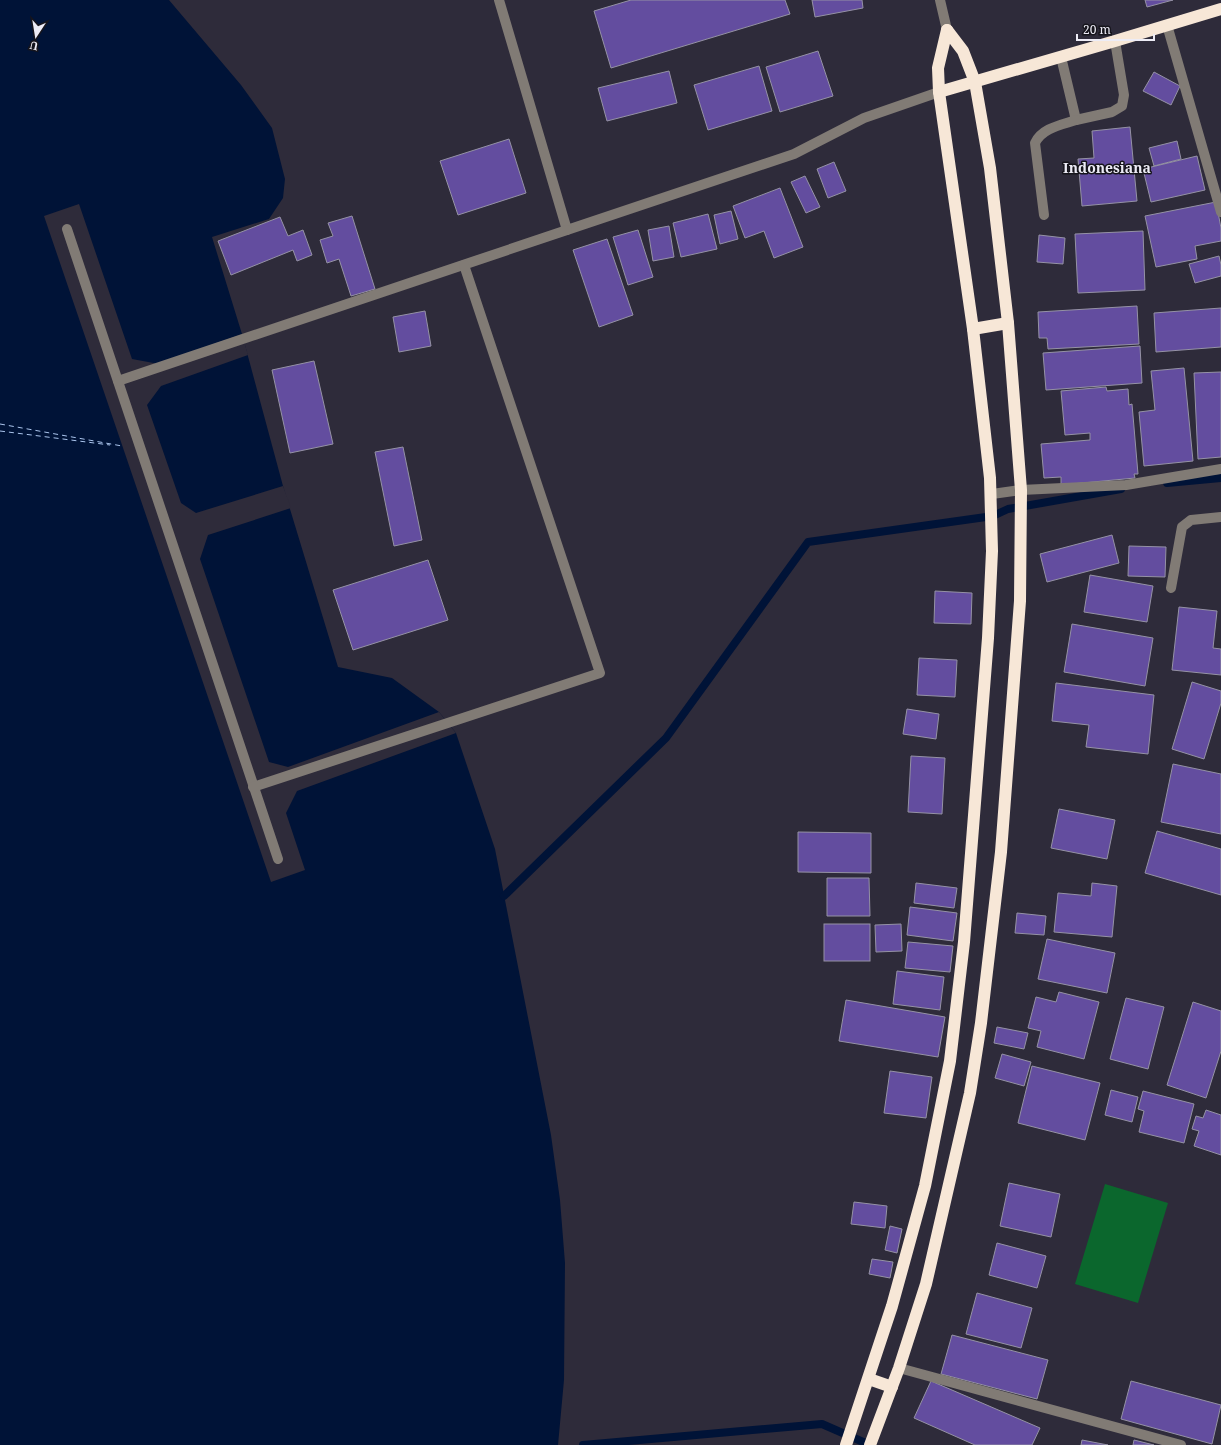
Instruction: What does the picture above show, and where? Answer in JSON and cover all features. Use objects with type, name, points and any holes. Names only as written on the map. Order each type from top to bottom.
[{"type":"highway","points":[[939,92],[1221,9]]},
{"type":"highway","points":[[870,1445],[899,1368],[926,1284],[970,1093],[979,1038],[1000,852],[1020,601],[1022,503],[1008,323],[990,168],[975,82],[963,51],[947,30]]},
{"type":"highway","points":[[846,1445],[892,1306],[925,1186],[950,1061],[969,886],[988,638],[992,551],[992,499],[973,329],[939,92],[938,68],[947,30]]},
{"type":"highway","points":[[973,329],[1008,323]]},
{"type":"highway","points":[[869,1378],[892,1386]]},
{"type":"street","points":[[499,0],[567,230]]},
{"type":"street","points":[[940,0],[947,30]]},
{"type":"street","points":[[1167,25],[1221,212]]},
{"type":"street","points":[[1044,215],[1035,143],[1038,137],[1045,131],[1076,120],[1112,112],[1122,106],[1124,95],[1115,41]]},
{"type":"street","points":[[1061,57],[1076,120]]},
{"type":"street","points":[[118,381],[794,154],[864,118],[939,92]]},
{"type":"street","points":[[67,229],[278,859]]},
{"type":"street","points":[[253,787],[600,673],[464,265]]},
{"type":"street","points":[[992,499],[1021,490],[1126,485],[1221,469]]},
{"type":"street","points":[[1171,588],[1182,527],[1191,520],[1221,517]]},
{"type":"street","points":[[899,1368],[1181,1445]]},
{"type":"green space","points":[[1105,1184],[1168,1203],[1138,1303],[1075,1284]]},
{"type":"water","points":[[0,0],[169,0],[241,85],[272,128],[285,179],[283,198],[269,219],[212,237],[242,334],[283,486],[338,667],[392,678],[439,712],[456,733],[495,849],[551,1135],[560,1200],[565,1263],[564,1380],[558,1445],[0,1445]]},
{"type":"pier","points":[[79,204],[132,359],[159,364],[242,334],[248,355],[161,386],[147,405],[181,503],[196,513],[283,486],[291,508],[208,535],[200,559],[269,762],[288,767],[439,712],[456,733],[297,791],[286,813],[305,870],[271,882],[44,216]]},
{"type":"building","points":[[631,0],[785,0],[790,14],[611,68],[594,11]]},
{"type":"building","points":[[812,0],[862,0],[863,8],[815,17]]},
{"type":"building","points":[[1145,0],[1173,0],[1147,7]]},
{"type":"building","points":[[818,51],[833,96],[780,112],[766,67]]},
{"type":"building","points":[[759,66],[772,111],[708,130],[694,85]]},
{"type":"building","points":[[669,71],[677,103],[607,121],[598,88]]},
{"type":"building","points":[[1154,72],[1180,86],[1171,105],[1143,91]]},
{"type":"building","points":[[1130,127],[1137,201],[1082,206],[1078,159],[1094,158],[1092,131]]},
{"type":"building","points":[[509,139],[526,193],[458,215],[440,161]]},
{"type":"building","points":[[1177,141],[1181,159],[1154,166],[1149,148]]},
{"type":"building","points":[[1197,156],[1205,190],[1151,202],[1143,169]]},
{"type":"building","points":[[834,162],[846,191],[828,198],[817,169]]},
{"type":"building","points":[[805,176],[820,207],[806,213],[791,182]]},
{"type":"building","points":[[780,188],[803,247],[774,258],[764,231],[745,238],[733,206]]},
{"type":"building","points":[[1216,202],[1221,228],[1221,241],[1195,246],[1197,259],[1156,267],[1145,216]]},
{"type":"building","points":[[731,211],[738,239],[720,244],[714,215]]},
{"type":"building","points":[[708,214],[717,249],[681,257],[673,223]]},
{"type":"building","points":[[352,216],[375,289],[351,296],[339,259],[327,263],[320,240],[333,236],[328,223]]},
{"type":"building","points":[[280,217],[288,236],[303,230],[312,255],[297,261],[293,250],[231,275],[218,241]]},
{"type":"building","points":[[669,226],[674,257],[653,261],[648,230]]},
{"type":"building","points":[[638,230],[653,277],[628,285],[613,237]]},
{"type":"building","points":[[1143,231],[1145,290],[1078,293],[1075,234]]},
{"type":"building","points":[[1039,235],[1065,238],[1063,264],[1037,262]]},
{"type":"building","points":[[607,239],[633,315],[599,327],[573,250]]},
{"type":"building","points":[[1219,256],[1221,276],[1195,283],[1189,264]]},
{"type":"building","points":[[1137,306],[1139,344],[1048,349],[1047,338],[1039,338],[1038,312]]},
{"type":"building","points":[[1221,308],[1221,347],[1156,352],[1154,313]]},
{"type":"building","points":[[425,311],[431,346],[399,352],[393,317]]},
{"type":"building","points":[[1140,346],[1142,383],[1046,390],[1043,353]]},
{"type":"building","points":[[314,361],[333,444],[290,453],[272,370]]},
{"type":"building","points":[[1184,368],[1193,461],[1144,466],[1139,412],[1155,410],[1151,371]]},
{"type":"building","points":[[1221,372],[1221,457],[1198,459],[1194,373]]},
{"type":"building","points":[[1106,387],[1107,391],[1128,389],[1129,405],[1132,404],[1138,474],[1134,474],[1135,478],[1061,485],[1061,477],[1044,478],[1041,444],[1090,440],[1090,433],[1065,435],[1061,391]]},
{"type":"building","points":[[403,447],[422,540],[394,546],[375,452]]},
{"type":"building","points":[[1112,535],[1119,563],[1047,582],[1040,554]]},
{"type":"building","points":[[1129,546],[1166,547],[1165,577],[1128,576]]},
{"type":"building","points":[[428,560],[448,620],[353,650],[333,590]]},
{"type":"building","points":[[1090,575],[1153,586],[1147,622],[1084,612]]},
{"type":"building","points":[[935,591],[972,593],[971,624],[934,623]]},
{"type":"building","points":[[1179,607],[1217,611],[1213,648],[1221,649],[1221,675],[1172,670]]},
{"type":"building","points":[[1072,624],[1153,638],[1145,686],[1064,672]]},
{"type":"building","points":[[919,658],[957,660],[955,697],[917,695]]},
{"type":"building","points":[[1192,682],[1221,691],[1221,703],[1204,759],[1172,749]]},
{"type":"building","points":[[1056,683],[1154,695],[1148,754],[1086,747],[1089,725],[1052,721]]},
{"type":"building","points":[[907,709],[939,714],[936,739],[903,734]]},
{"type":"building","points":[[911,756],[945,758],[942,814],[908,812]]},
{"type":"building","points":[[1173,764],[1221,774],[1221,834],[1161,822]]},
{"type":"building","points":[[1059,809],[1115,820],[1107,859],[1051,848]]},
{"type":"building","points":[[1157,831],[1221,849],[1221,895],[1145,873]]},
{"type":"building","points":[[798,832],[871,833],[871,873],[798,872]]},
{"type":"building","points":[[827,878],[869,878],[870,916],[827,916]]},
{"type":"building","points":[[916,883],[957,888],[954,908],[914,903]]},
{"type":"building","points":[[1092,883],[1117,886],[1112,937],[1054,932],[1058,893],[1091,896]]},
{"type":"building","points":[[910,907],[957,913],[953,941],[907,935]]},
{"type":"building","points":[[1017,913],[1046,916],[1044,935],[1015,933]]},
{"type":"building","points":[[824,924],[870,924],[870,961],[824,961]]},
{"type":"building","points":[[901,924],[902,951],[876,952],[875,925]]},
{"type":"building","points":[[1047,939],[1115,953],[1107,993],[1038,979]]},
{"type":"building","points":[[908,942],[953,946],[950,972],[905,968]]},
{"type":"building","points":[[897,971],[944,977],[940,1010],[893,1004]]},
{"type":"building","points":[[1059,992],[1099,1002],[1084,1059],[1037,1047],[1041,1031],[1028,1028],[1036,997],[1056,1002]]},
{"type":"building","points":[[1126,998],[1164,1007],[1148,1069],[1110,1059]]},
{"type":"building","points":[[846,1000],[945,1017],[938,1057],[839,1041]]},
{"type":"building","points":[[1193,1002],[1221,1011],[1221,1051],[1206,1098],[1167,1085]]},
{"type":"building","points":[[997,1027],[1028,1033],[1024,1049],[994,1043]]},
{"type":"building","points":[[1002,1054],[1031,1062],[1024,1086],[995,1078]]},
{"type":"building","points":[[1032,1066],[1100,1083],[1085,1140],[1018,1123]]},
{"type":"building","points":[[890,1071],[932,1077],[926,1118],[884,1113]]},
{"type":"building","points":[[1111,1090],[1138,1097],[1132,1122],[1105,1115]]},
{"type":"building","points":[[1143,1091],[1194,1104],[1184,1143],[1139,1132],[1144,1111],[1138,1109]]},
{"type":"building","points":[[1206,1110],[1221,1115],[1221,1155],[1194,1146],[1199,1131],[1192,1129],[1196,1116],[1203,1118]]},
{"type":"building","points":[[1009,1183],[1060,1194],[1051,1237],[1000,1226]]},
{"type":"building","points":[[854,1202],[887,1206],[885,1228],[851,1224]]},
{"type":"building","points":[[890,1226],[902,1229],[897,1253],[885,1250]]},
{"type":"building","points":[[997,1243],[1046,1256],[1037,1288],[989,1275]]},
{"type":"building","points":[[872,1259],[893,1262],[890,1278],[869,1274]]},
{"type":"building","points":[[977,1293],[1032,1308],[1021,1348],[966,1334]]},
{"type":"building","points":[[952,1335],[1048,1360],[1037,1399],[941,1374]]},
{"type":"building","points":[[931,1381],[1040,1428],[1032,1445],[975,1445],[914,1418]]},
{"type":"building","points":[[1131,1381],[1221,1405],[1212,1444],[1121,1419]]},
{"type":"building","points":[[1082,1440],[1108,1445],[1081,1445]]},
{"type":"building","points":[[1134,1440],[1154,1445],[1133,1445]]},
{"type":"waterway","points":[[1167,483],[1221,478]]},
{"type":"waterway","points":[[504,896],[666,738],[808,542],[993,516],[1008,509],[1121,489]]},
{"type":"waterway","points":[[583,1445],[822,1424],[870,1445]]},
{"type":"ferry route","points":[[0,424],[122,446]]},
{"type":"ferry route","points":[[0,431],[110,445]]},
{"type":"district","name":"Indonesiana","points":[[1107,167]]}]
